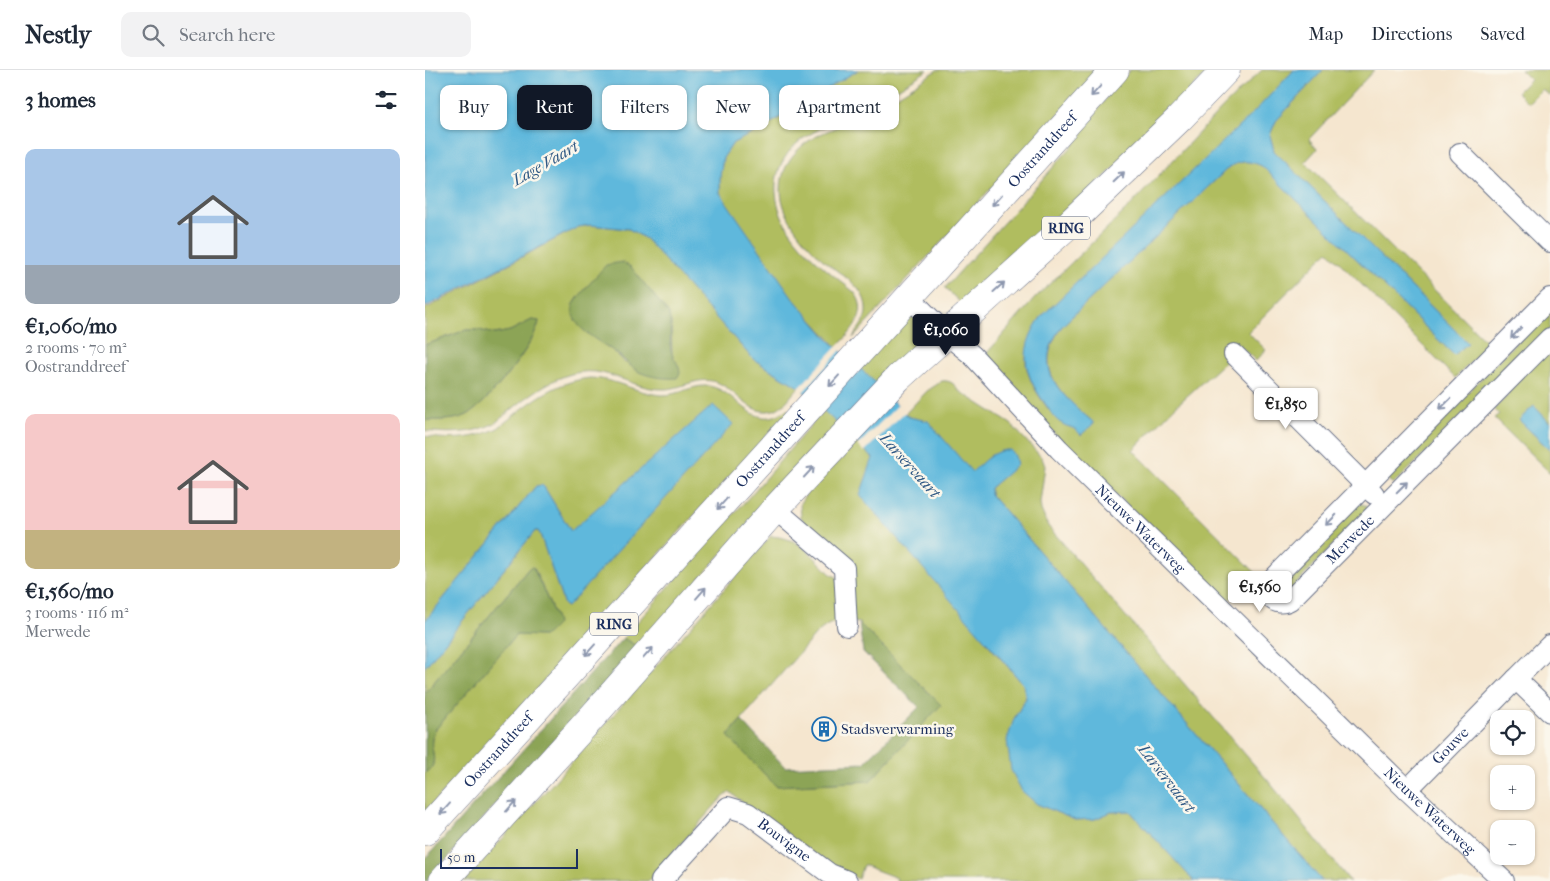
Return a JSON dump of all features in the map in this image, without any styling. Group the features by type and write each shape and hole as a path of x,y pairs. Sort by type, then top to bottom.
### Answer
{"main road":[{"name":"Oostranddreef","path":"425,831 1115,70"},
{"name":"RING","path":"443,881 834,445 899,378 1069,225 1179,119 1226,70"}],"street":[{"path":"1460,153 1550,242"},
{"name":"Nieuwe Waterweg","path":"909,297 972,355 1059,449 1407,790 1504,881"},
{"name":"Merwede","path":"1550,298 1271,581 1268,592 1271,599 1277,603 1284,604 1291,600 1550,338"},
{"name":"Merwede","path":"1234,354 1385,505"},
{"path":"775,509 845,568 847,626"},
{"name":"Gouwe","path":"1407,790 1550,645"},
{"path":"1516,679 1546,701"},
{"name":"Bouvigne","path":"661,881 728,807 748,813 830,874 847,881"}],"green space":[{"path":"858,70 928,70 899,89 899,85 833,85"},
{"path":"937,70 1100,70 853,338 862,324 866,313 861,293 856,286 822,259 794,227 782,199 781,183 784,171 793,155 808,141 821,134 830,130 899,130 899,94"},
{"path":"1130,70 1209,70 1133,150 965,307 945,288 1074,144 1111,91"},
{"path":"1262,70 1294,70 1256,111 1039,320 1029,345 1026,363 1036,391 1051,412 1059,420 1075,428 1093,422 1069,401 1060,390 1053,379 1049,367 1049,354 1054,340 1063,325 1228,168 1241,162 1262,166 1454,355 1468,343 1274,151 1270,135 1276,121 1323,70 1374,70 1309,139 1317,149 1305,162 1489,344 1455,378 1328,251 1248,332 1266,350 1256,361 1241,347 1175,407 1133,450 1256,573 1226,603 1065,445 997,371 987,353 1036,297 1129,207 1223,107"},
{"path":"1521,70 1550,70 1550,96 1542,89 1528,103 1517,92 1530,79"},
{"path":"779,118 779,130 819,130 801,140 784,158 776,182 777,200 782,216 790,231 801,245 813,258 854,292 859,300 860,315 857,322 837,347 792,298 720,193 723,158 733,143 759,130 769,130 769,124"},
{"path":"590,225 629,229 646,239 753,359 799,387 778,408 760,411 716,382 702,381 671,388 656,389 602,373 587,372 572,374 544,386 487,427 461,432 425,431 425,420 446,420 462,417 486,399 498,387 520,358 530,343 539,321 532,320 510,331 495,334 479,330 466,330 425,345 425,309 578,227","holes":["574,316 671,321 672,354 625,363 612,350 586,331"]},
{"path":"622,262 631,267 669,314 671,351 680,373 677,378 658,377 639,372 616,353 586,333 575,319 573,312 574,304 584,290 606,265"},
{"path":"1550,307 1550,330 1394,484 1389,481 1387,476"},
{"path":"910,313 930,337 879,386 859,369"},
{"path":"532,320 539,321 530,343 498,387 486,399 467,415 446,420 425,420 425,345 466,330 479,330 495,334 510,331"},
{"path":"1550,346 1550,423 1534,406 1519,420 1550,450 1550,473 1494,418 1499,414 1494,409 1509,394 1506,391"},
{"path":"590,378 608,380 643,392 661,395 668,395 700,386 713,387 723,391 757,415 766,417 776,416 787,409 789,411 425,812 425,773 433,765 432,740 435,730 516,635 543,636 555,616 534,568 529,568 425,693 425,667 535,531 538,531 540,534 564,605 567,607 732,424 571,531 544,487 541,485 536,486 425,621 425,436 462,438 489,432 498,428 530,403 552,390 576,380"},
{"path":"942,381 952,383 959,391 1011,424 1042,458 1045,466 1040,503 1048,526 1270,783 1350,881 1322,881 990,494 990,488 1016,465 991,455 972,473 928,422 909,417 905,414 927,391"},
{"path":"824,410 839,423 638,647 623,638 749,497"},
{"path":"858,442 874,458 987,643 1023,684 1026,698 1014,719 1037,804 1075,820 1095,819 1111,812 1130,811 1194,881 896,881 897,878 863,865 858,879 792,839 730,792 719,801 648,881 464,881 771,536 798,544 808,551 829,573 837,577 840,621 830,624 816,634 728,735 776,786 870,781 940,705 859,623 853,622 852,565 807,526 801,517 800,503 811,487"},
{"path":"1358,503 1365,505 1367,509 1283,598 1274,588"},
{"path":"533,567 557,624 543,636 516,635 435,730 432,740 433,765 425,773 425,693 529,568"},
{"path":"859,623 941,705 870,781 776,786 728,736 741,720 785,767 864,763 919,707 863,652"},
{"path":"623,638 638,647 425,881 425,859"}],"water":[{"path":"425,70 858,70 833,85 779,85 779,118 769,124 769,85 697,85 697,130 759,130 733,143 723,158 720,193 793,298 829,340 879,386 905,414 909,417 928,421 972,472 994,454 1010,450 1015,456 1017,465 990,488 990,494 1322,881 1194,881 1130,811 1111,812 1095,819 1075,820 1037,804 1022,791 1011,770 1007,740 1014,719 1026,698 1023,684 860,495 873,458 799,387 753,359 646,239 629,229 590,225 578,227 425,307"},
{"path":"1294,70 1323,70 1276,121 1270,135 1274,151 1468,343 1454,355 1262,166 1241,162 1228,168 1063,325 1053,340 1049,354 1049,367 1053,379 1060,390 1093,424 1081,435 1074,428 1061,423 1037,391 1031,380 1026,359 1030,338 1042,316 1255,111"},
{"path":"713,405 733,424 567,607 564,605 540,534 538,531 535,531 425,667 425,621 536,486 542,485 544,487 571,531"},
{"path":"1534,406 1550,423 1550,450 1519,420"}],"pier":[{"path":"838,345 842,349 802,393 798,389"},
{"path":"899,404 906,411 864,452 858,445"}],"place":[{"name":"Stadsverwarming","path":"824,729"}],"water label":[{"name":"Lage Vaart","path":"545,163"},
{"name":"Larservaart","path":"910,465"},
{"name":"Larservaart","path":"1167,778"}]}
